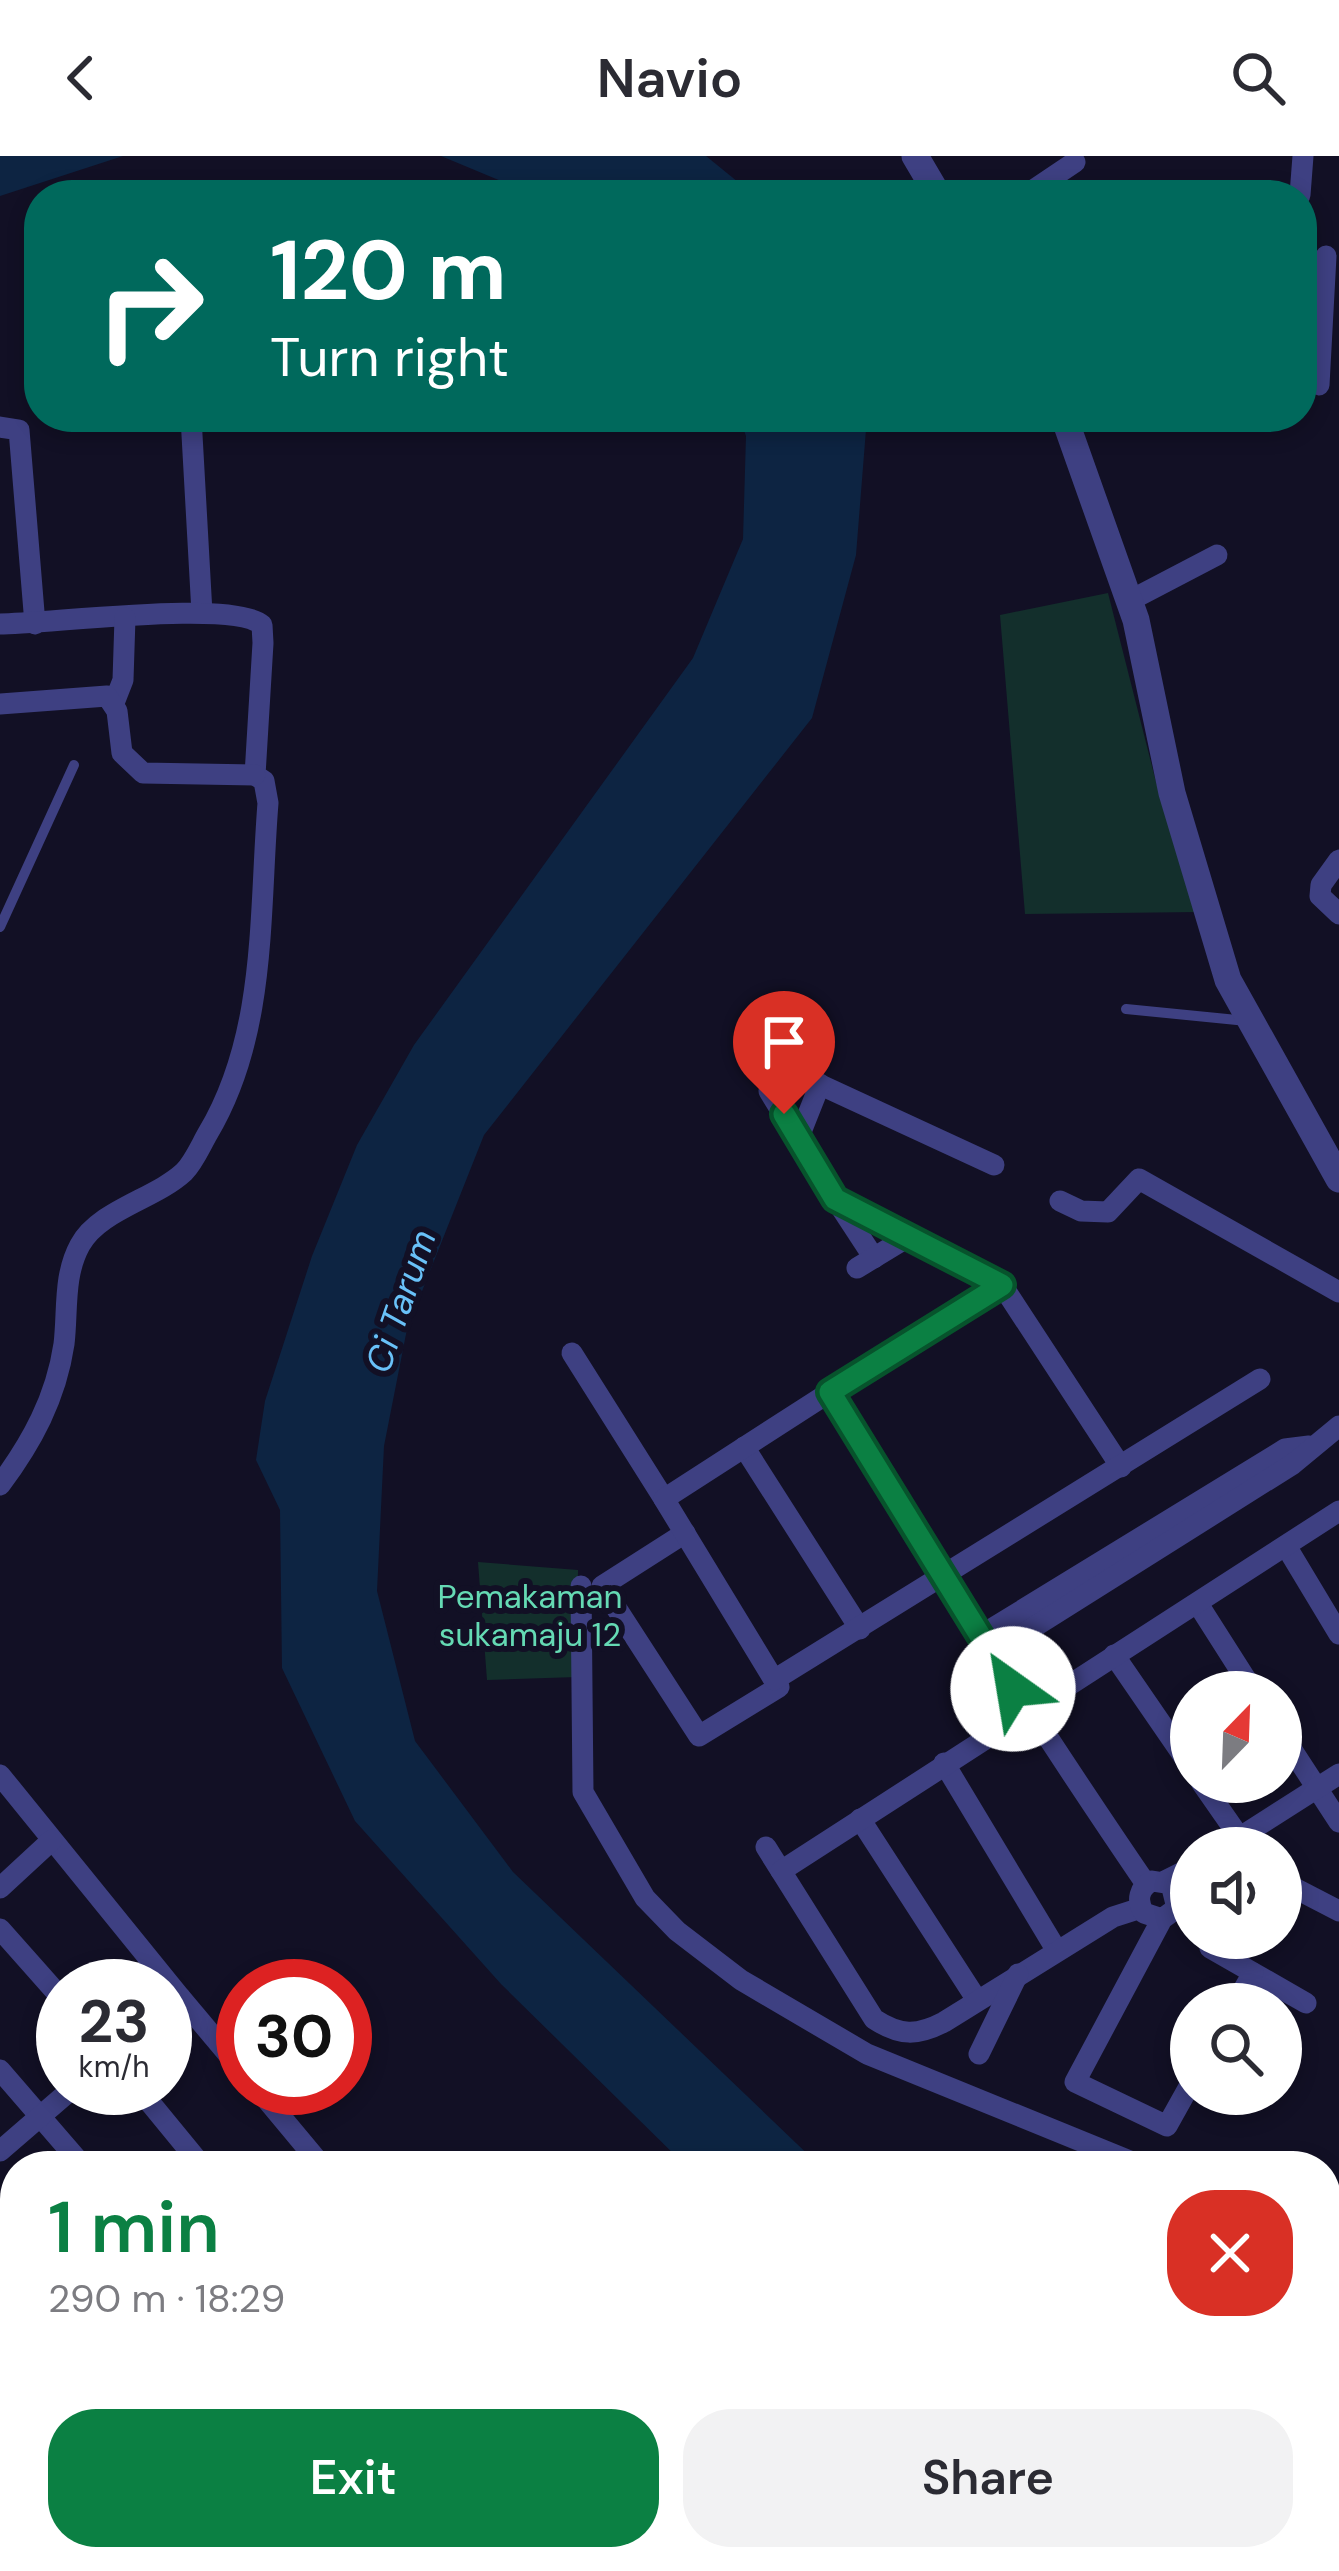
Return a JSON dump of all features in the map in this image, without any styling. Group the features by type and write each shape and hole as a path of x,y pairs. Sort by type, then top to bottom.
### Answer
{"street":[{"path":"1049,180 1076,162"},
{"path":"1319,385 1332,255"},
{"path":"0,427 19,430 35,624"},
{"path":"192,432 202,613"},
{"path":"1069,432 1129,601 1172,793 1221,960 1247,1021 1339,1179"},
{"path":"1129,601 1217,555"},
{"path":"0,624 246,614 262,625 255,775"},
{"path":"0,1485 35,1434 48,1403 64,1346 67,1284 80,1245 92,1231 187,1170 241,1065 253,1010 268,802 264,781 255,775 143,773 122,753 114,703 122,690 124,618"},
{"path":"0,704 98,694 114,703"},
{"path":"1339,860 1321,885 1320,896 1339,914"},
{"path":"784,1068 994,1165"},
{"path":"799,1137 820,1084"},
{"path":"769,1091 835,1199 865,1263 908,1237"},
{"path":"1060,1201 1081,1211 1108,1212 1132,1180 1139,1179 1339,1292"},
{"path":"835,1199 1002,1285 1121,1467"},
{"path":"664,1498 1002,1285"},
{"path":"572,1353 664,1498 778,1687 699,1736 602,1586 685,1533"},
{"path":"774,1680 1260,1379"},
{"path":"830,1392 1026,1709 1177,1908 1162,1919 1075,2082 1166,2126 1172,2115"},
{"path":"986,1645 1285,1449 1309,1446 1339,1426"},
{"path":"744,1447 860,1629"},
{"path":"781,1871 1339,1511"},
{"path":"1286,1546 1339,1634"},
{"path":"581,1586 583,1792 645,1898 677,1931 741,1980 848,2044 1106,2151"},
{"path":"1198,1604 1241,1671"},
{"path":"1114,1655 1170,1736"},
{"path":"944,1763 1057,1951"},
{"path":"1302,1766 1339,1822"},
{"path":"1261,1827 1339,1774"},
{"path":"0,1775 140,1959"},
{"path":"860,1819 977,2000"},
{"path":"0,1888 52,1840"},
{"path":"766,1847 874,2019 894,2032 914,2034 935,2027 1057,1951 1141,1908"},
{"path":"1141,1908 1139,1895 1170,1882"},
{"path":"1302,1892 1339,1911"},
{"path":"1141,1908 1162,1919"},
{"path":"0,1929 36,1970"},
{"path":"1230,1959 1306,2003"},
{"path":"1247,1983 1253,1972"},
{"path":"979,2054 1018,1974"},
{"path":"192,2022 216,2045"},
{"path":"0,2070 71,2151"},
{"path":"160,2115 190,2151"},
{"path":"279,2115 309,2151"},
{"path":"0,2151 42,2116"}],"lane":[{"path":"0,927 74,765"},
{"path":"1126,1009 1247,1021"}],"green space":[{"path":"1108,593 1156,782 1199,912 1025,914 1000,615"},
{"name":"Pemakaman sukamaju 12","path":"478,1562 578,1570 577,1677 487,1680"}],"water":[{"path":"0,156 123,156 49,180 24,180 24,188 0,196"},
{"path":"441,156 706,156 736,180 499,180"},
{"name":"Ci Tarum","path":"745,432 866,432 856,555 812,718 484,1135 407,1329 384,1446 377,1591 415,1741 513,1872 804,2151 671,2151 501,1984 355,1821 282,1668 280,1510 256,1460 265,1401 312,1256 357,1145 414,1045 693,658 743,539"}],"route":[{"path":"784,1114 835,1199 1002,1285 830,1392 1013,1689"}]}
